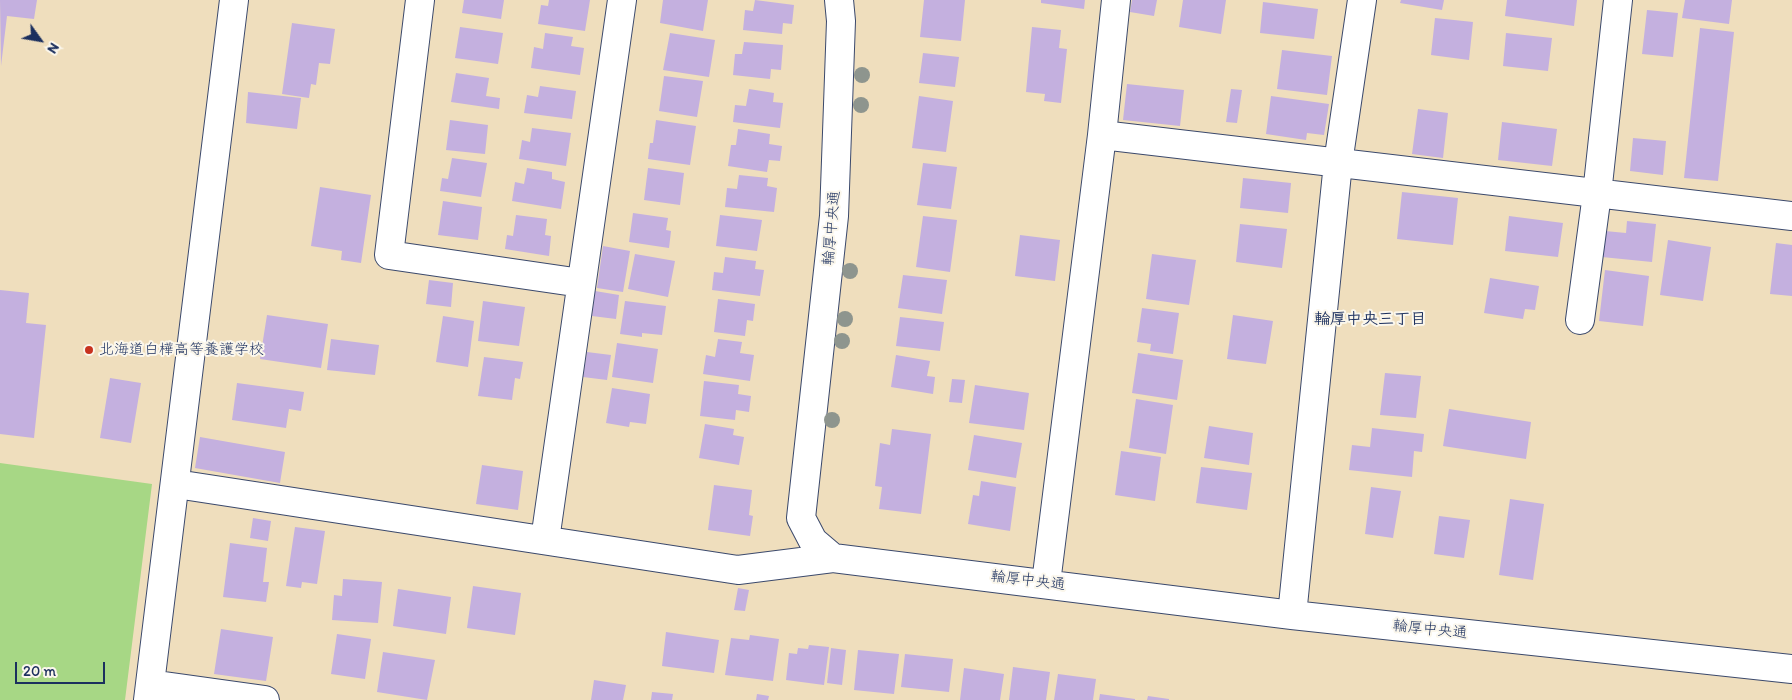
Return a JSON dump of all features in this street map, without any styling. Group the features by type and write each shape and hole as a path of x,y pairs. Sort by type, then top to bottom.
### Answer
{"street":[{"path":"234,0 149,692 265,700"},
{"path":"420,0 389,255 581,283"},
{"path":"544,540 622,0"},
{"name":"輪厚中央通","path":"839,0 841,20 834,216 801,518 812,541 833,558 1292,615 1792,669"},
{"path":"1046,583 1102,135 1116,0"},
{"path":"1292,615 1338,164 1362,0"},
{"path":"1580,320 1597,194 1618,0"},
{"path":"1102,135 1792,216"},
{"path":"176,484 738,570 833,558"}],"green space":[{"path":"0,463 152,484 125,700 0,700"}],"building":[{"path":"0,0 37,0 34,19 7,16 1,66"},
{"path":"464,0 504,0 501,19 462,13"},
{"path":"549,0 590,0 585,31 538,24 541,5 548,6"},
{"path":"663,0 708,0 703,31 660,23"},
{"path":"755,0 794,5 792,24 783,23 782,34 743,30 745,10 753,11"},
{"path":"924,0 965,0 961,41 920,37"},
{"path":"1041,0 1085,0 1084,9 1041,3"},
{"path":"1132,0 1157,0 1154,16 1130,12"},
{"path":"1183,0 1226,0 1221,34 1179,27"},
{"path":"1401,0 1444,0 1442,10 1400,3"},
{"path":"1507,0 1577,0 1574,26 1505,16"},
{"path":"1685,0 1732,0 1729,24 1682,18"},
{"path":"1263,2 1318,9 1314,39 1260,33"},
{"path":"1647,10 1678,13 1673,57 1642,54"},
{"path":"1435,18 1473,22 1469,60 1431,55"},
{"path":"292,23 335,29 330,64 319,63 316,85 311,84 309,98 282,94"},
{"path":"460,27 503,33 498,64 455,58"},
{"path":"1032,27 1061,30 1059,48 1067,49 1061,103 1044,101 1045,94 1026,92"},
{"path":"1700,28 1734,32 1718,181 1684,178"},
{"path":"545,33 573,37 571,46 584,48 580,75 531,68 534,47 543,49"},
{"path":"670,33 715,40 709,77 663,70"},
{"path":"1506,33 1552,38 1548,71 1503,66"},
{"path":"744,42 783,45 781,70 771,69 770,79 733,75 735,54 742,54"},
{"path":"1282,50 1332,56 1327,95 1277,89"},
{"path":"923,53 959,57 955,87 919,83"},
{"path":"456,73 489,78 486,96 500,98 499,109 451,102"},
{"path":"664,76 703,81 697,117 659,111"},
{"path":"1127,84 1184,90 1180,126 1123,120"},
{"path":"540,86 576,91 572,119 524,113 527,95 538,97"},
{"path":"749,89 774,93 773,102 783,103 780,128 733,122 735,105 746,106"},
{"path":"1231,89 1242,90 1237,123 1226,122"},
{"path":"248,92 301,98 297,129 246,123"},
{"path":"919,96 953,101 946,152 912,148"},
{"path":"1271,96 1329,104 1324,135 1307,133 1306,140 1266,134"},
{"path":"1418,109 1448,113 1443,158 1412,154"},
{"path":"450,120 488,125 485,154 446,150"},
{"path":"656,120 696,126 690,165 648,159 650,143 653,143"},
{"path":"1502,122 1557,129 1552,166 1498,160"},
{"path":"532,128 571,133 566,166 519,159 522,140 530,142"},
{"path":"738,129 770,134 769,144 782,146 780,161 769,160 767,172 728,166 731,145 736,145"},
{"path":"1633,138 1666,141 1663,175 1630,171"},
{"path":"452,158 487,163 481,197 440,191 442,178 448,179"},
{"path":"923,163 957,167 951,209 917,205"},
{"path":"527,168 552,172 552,179 565,182 561,209 512,201 515,182 524,184"},
{"path":"648,168 684,173 680,205 644,200"},
{"path":"739,175 768,178 767,186 777,188 774,212 725,207 727,188 737,189"},
{"path":"1243,178 1291,183 1288,213 1240,208"},
{"path":"320,187 371,195 361,263 341,260 342,251 311,246"},
{"path":"1402,192 1458,198 1453,245 1397,239"},
{"path":"443,201 482,207 478,240 438,235"},
{"path":"633,213 668,218 666,230 671,231 669,248 629,242"},
{"path":"516,215 547,219 545,235 551,236 549,256 505,249 507,235 513,236"},
{"path":"720,215 762,220 757,251 716,246"},
{"path":"923,216 957,220 950,272 916,267"},
{"path":"1509,216 1563,223 1558,257 1505,251"},
{"path":"1627,221 1656,224 1652,262 1602,257 1605,231 1626,233"},
{"path":"1240,224 1287,229 1282,268 1236,262"},
{"path":"1020,235 1060,240 1055,281 1015,276"},
{"path":"1668,240 1711,247 1703,301 1660,295"},
{"path":"1776,243 1792,245 1792,296 1770,294"},
{"path":"603,246 630,251 623,292 597,288"},
{"path":"635,254 675,261 668,297 628,289"},
{"path":"1152,254 1196,260 1189,305 1146,299"},
{"path":"725,257 756,261 755,269 764,270 760,296 712,290 714,272 723,273"},
{"path":"1605,270 1649,276 1643,326 1599,321"},
{"path":"903,275 947,280 942,314 898,308"},
{"path":"1490,278 1539,286 1535,310 1525,309 1523,319 1484,313"},
{"path":"429,280 453,283 451,307 426,304"},
{"path":"0,290 29,293 26,323 46,325 34,438 0,434"},
{"path":"595,291 619,295 616,319 592,316"},
{"path":"718,299 755,304 753,321 747,320 745,336 714,332"},
{"path":"483,301 525,307 519,346 478,341"},
{"path":"625,301 666,306 662,335 642,333 642,337 620,334"},
{"path":"1142,308 1179,313 1173,354 1150,351 1151,344 1137,342"},
{"path":"267,315 328,324 321,368 260,359"},
{"path":"1233,315 1273,321 1266,364 1227,359"},
{"path":"443,316 474,321 468,367 436,362"},
{"path":"900,317 944,322 940,351 896,346"},
{"path":"331,339 379,345 375,375 327,370"},
{"path":"718,339 742,342 740,353 754,355 750,381 703,374 706,355 715,357"},
{"path":"617,343 658,349 653,383 612,377"},
{"path":"587,352 611,355 607,380 583,377"},
{"path":"1138,353 1183,360 1177,400 1132,393"},
{"path":"896,355 930,361 927,376 935,377 933,394 891,387"},
{"path":"484,357 523,362 520,379 515,378 512,400 478,396"},
{"path":"1385,373 1421,376 1416,418 1380,415"},
{"path":"110,378 141,383 131,443 100,438"},
{"path":"952,379 965,380 962,403 949,402"},
{"path":"704,381 739,385 738,394 751,396 749,412 736,410 735,420 700,416"},
{"path":"237,383 304,392 301,411 289,409 286,428 232,420"},
{"path":"975,385 1029,393 1024,430 969,423"},
{"path":"612,388 650,394 646,424 630,422 629,427 606,423"},
{"path":"1136,399 1173,405 1166,454 1129,448"},
{"path":"1449,409 1531,422 1526,459 1443,446"},
{"path":"705,424 734,429 733,435 744,437 739,465 699,458"},
{"path":"1209,426 1253,433 1249,465 1204,458"},
{"path":"1372,428 1424,434 1422,452 1414,451 1412,477 1349,470 1352,445 1370,447"},
{"path":"892,429 931,434 921,514 879,509 882,487 875,486 880,443 890,445"},
{"path":"974,435 1022,443 1016,478 968,470"},
{"path":"200,437 285,452 280,483 195,468"},
{"path":"1121,451 1161,457 1155,501 1115,495"},
{"path":"482,465 523,471 518,510 476,504"},
{"path":"1201,467 1252,473 1247,510 1196,503"},
{"path":"981,481 1016,487 1010,531 968,524 973,495 979,496"},
{"path":"714,485 752,490 749,515 753,516 750,536 708,530"},
{"path":"1371,487 1401,491 1393,538 1365,534"},
{"path":"1510,499 1544,504 1533,580 1499,575"},
{"path":"1439,516 1470,520 1464,558 1434,554"},
{"path":"253,518 271,521 268,541 250,538"},
{"path":"295,527 325,531 317,584 302,582 301,588 286,586"},
{"path":"230,543 267,548 263,582 269,582 266,602 223,597"},
{"path":"343,579 382,582 378,623 332,620 334,595 342,596"},
{"path":"473,586 521,593 515,635 467,628"},
{"path":"738,588 749,590 745,611 734,610"},
{"path":"398,589 451,597 446,634 393,626"},
{"path":"221,629 273,637 266,681 214,674"},
{"path":"666,632 719,640 714,673 662,666"},
{"path":"337,634 371,639 365,679 331,674"},
{"path":"750,635 779,639 773,681 725,675 731,638 749,640"},
{"path":"809,645 829,647 824,685 786,680 789,653 797,654 798,648 808,649"},
{"path":"831,648 846,650 842,685 827,683"},
{"path":"858,650 899,654 894,694 854,690"},
{"path":"383,652 435,660 427,700 377,692"},
{"path":"905,654 953,659 949,692 901,687"},
{"path":"1013,667 1050,672 1046,700 1009,700"},
{"path":"964,668 1004,674 1000,700 960,700"},
{"path":"1058,674 1096,679 1093,700 1054,700"},
{"path":"594,680 626,685 623,700 591,700"},
{"path":"652,692 673,694 672,700 651,700"},
{"path":"757,694 769,696 768,700 756,700"},
{"path":"1100,694 1135,699 1135,700 1099,700"},
{"path":"1148,696 1169,699 1169,700 1147,700"}],"place":[{"name":"北海道白樺高等養護学校","path":"89,350"}],"district":[{"name":"輪厚中央三丁目","path":"1370,320"}]}
